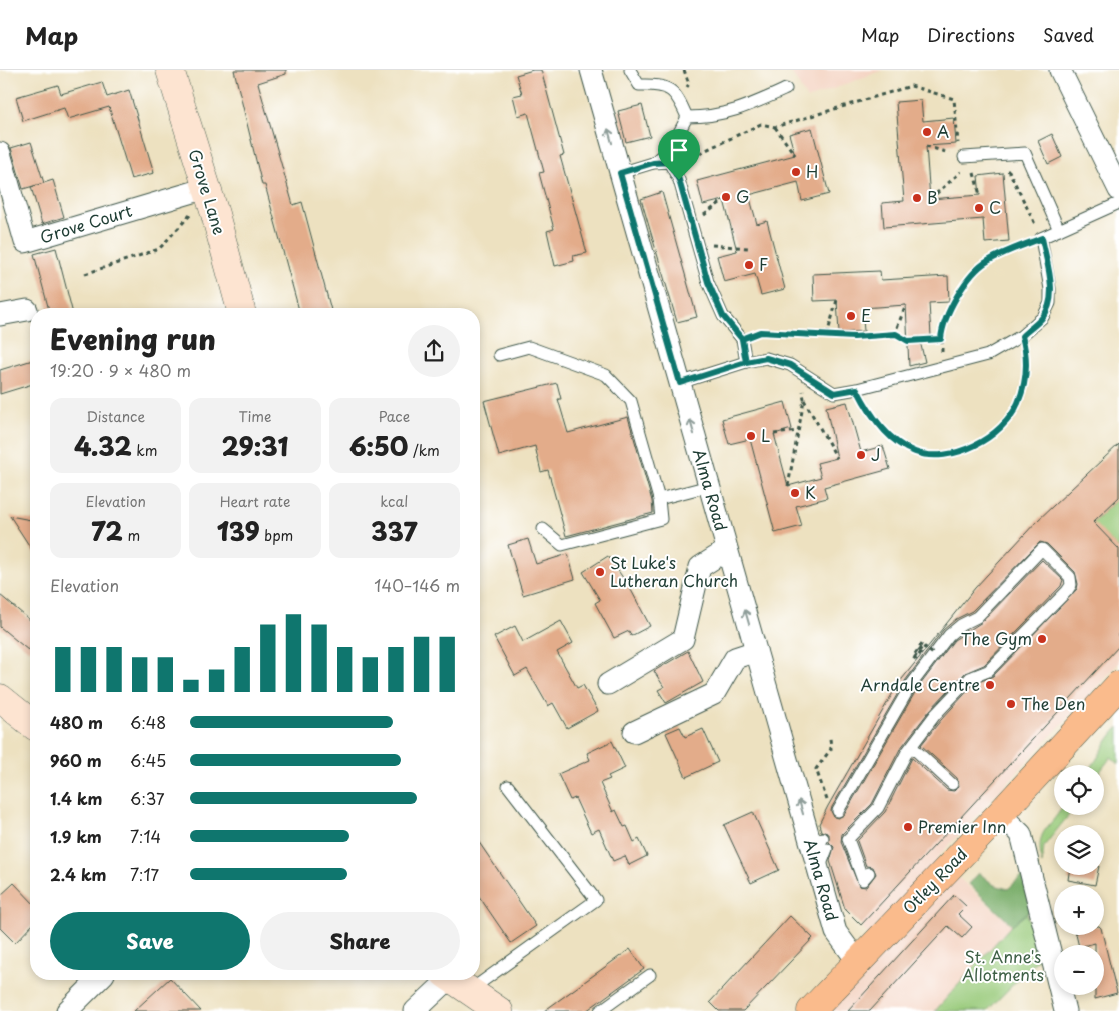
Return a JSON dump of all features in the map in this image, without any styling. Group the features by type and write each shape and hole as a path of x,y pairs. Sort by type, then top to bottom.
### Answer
{"highway":[{"name":"Otley Road","path":"811,1011 1118,690"}],"main road":[{"name":"Grove Lane","path":"170,70 207,188 240,308"},
{"path":"0,698 30,722"},
{"path":"455,981 499,1011"}],"street":[{"name":"Alma Road","path":"591,70 756,651 821,853 836,932 858,962"},
{"path":"1060,70 1119,190"},
{"name":"Grove Court","path":"0,153 25,242 207,188"},
{"path":"0,315 27,310"},
{"path":"608,684 683,639 700,567 727,550"},
{"path":"634,732 714,694 735,658 756,651"},
{"path":"1000,814 1021,834 1065,1011"},
{"path":"67,1011 98,980"},
{"path":"415,1011 455,981"}],"lane":[{"path":"630,70 639,85 662,84 679,98 687,117"},
{"path":"687,117 712,117 741,110 786,89"},
{"path":"653,163 672,146 687,117"},
{"path":"961,156 1025,153 1059,230"},
{"path":"620,173 653,163 669,162 675,171 708,282 723,316 742,339 746,362"},
{"path":"680,383 746,362 766,358 790,365 802,371 834,393 857,389 988,355 1022,336 1043,317 1050,302 1050,289 1042,238 1119,203"},
{"path":"499,355 529,347 606,375 631,401 659,499 661,519 593,537 562,545 543,529"},
{"path":"659,499 709,486"},
{"path":"838,812 911,684 949,636 961,625 977,617 1042,549 1070,577 1071,585 1067,592 988,671 970,678 935,715 912,747 878,808 848,839 862,880 869,873"},
{"path":"912,747 952,784"},
{"path":"480,967 596,900 508,786"},
{"path":"600,1011 650,975"}],"path":[{"path":"675,171 704,151 761,124 775,127 911,86 954,100 961,156 961,173"},
{"path":"775,127 795,155"},
{"path":"926,146 951,153"},
{"path":"944,366 941,339 948,316 971,276 986,262 1042,238 1010,171 1001,171"},
{"path":"930,199 961,173 983,172"},
{"path":"974,173 980,195"},
{"path":"85,274 158,249 186,221 207,188"},
{"path":"692,224 724,200"},
{"path":"697,244 748,248"},
{"path":"827,336 837,300"},
{"path":"894,334 906,305"},
{"path":"742,339 760,332 827,336 894,334 908,341 941,339"},
{"path":"857,389 880,424 903,446 916,452 930,455 948,454 964,450 998,429 1017,404 1025,381 1026,350 1022,336"},
{"path":"788,486 804,400 802,371"},
{"path":"804,400 837,458"},
{"path":"774,434 798,432"},
{"path":"914,656 923,646 921,645 913,657 916,659 925,647 934,655"},
{"path":"829,801 826,798 816,769 831,749 830,738"}],"shaded area":[{"path":"790,70 883,70 807,99"},
{"name":"Arndale Centre","path":"1119,444 1119,663 937,858 1012,926 935,1011 813,1011 873,944 861,925 845,909 819,824 828,806 898,684 975,588 1037,521"}],"green space":[{"path":"1119,497 1119,549 1093,523"},
{"path":"1119,727 1119,764 1111,757 1104,766 1093,765 1095,762 1109,738"},
{"path":"1057,815 1069,815 1061,825 1054,825 1054,834 1044,846 1042,864 1040,843 1044,831"},
{"path":"979,873 994,885 1008,889 1023,875 1031,910 1012,925 969,884"},
{"name":"St. Anne's Allotments","path":"1026,909 1038,959 987,1011 935,1011"}],"building":[{"path":"234,70 286,70 286,74 258,83 293,205 302,202 330,308 298,308 265,185 262,185"},
{"path":"533,70 541,70 564,155 560,156 587,253 573,256 574,261 555,266 547,231 554,229 539,173 544,172 528,113 518,116 513,96 522,94 516,75"},
{"path":"102,82 107,97 129,90 154,173 131,179 109,107 68,119 64,108 23,121 16,97 58,85 61,94"},
{"path":"921,100 923,121 954,118 956,144 926,146 930,199 980,195 978,176 1003,173 1009,241 985,243 983,219 884,227 882,203 904,201 896,102"},
{"path":"642,105 650,136 626,142 618,111"},
{"path":"812,128 829,194 802,201 798,182 749,195 757,224 767,221 785,289 761,295 755,274 724,282 717,256 737,251 724,200 703,205 697,181 795,155 789,134"},
{"path":"1052,134 1062,157 1048,164 1038,141"},
{"path":"31,142 44,183 23,189 11,148"},
{"path":"53,180 64,217 42,224 31,187"},
{"path":"662,192 697,317 677,322 641,199"},
{"path":"56,248 71,308 48,308 34,254"},
{"path":"880,271 881,280 948,276 949,302 929,303 931,336 919,337 925,362 909,366 906,305 862,308 864,331 839,333 837,300 814,301 813,274"},
{"path":"30,361 30,385 0,394 0,370"},
{"path":"557,383 561,399 558,399 568,433 628,417 652,501 653,513 566,536 548,470 541,472 535,446 499,456 484,401"},
{"path":"785,402 792,429 774,434 788,486 821,477 817,463 837,458 826,407 847,402 861,452 883,446 890,469 824,487 827,498 796,506 802,526 775,533 750,439 729,444 722,419"},
{"name":"Arndale Centre","path":"1119,444 1119,497 1093,522 1119,549 1119,646 861,925 845,909 830,861 834,847 829,842 829,834 821,831 819,824 898,684 975,588 1037,521","holes":["1040,542 1047,544 1075,572 1078,584 1077,589 993,676 974,684 921,745 957,778 959,786 954,791 947,790 912,758 885,812 857,841 866,866 873,867 876,874 866,887 859,886 841,842 842,834 872,804 900,749 930,710 965,673 984,665 1061,586 1063,580 1042,560 982,622 954,640 917,689 844,815 838,818 834,817 831,811 832,807 905,681 943,630 956,619 972,611"]},
{"path":"10,516 30,520 30,547"},
{"path":"528,539 536,564 568,554 575,579 523,595 508,545"},
{"path":"608,556 630,588 650,626 631,636 629,631 614,638 595,603 600,600 583,572"},
{"path":"0,595 30,620 30,648 28,650 0,627"},
{"path":"561,621 573,643 557,652 577,688 583,685 598,711 567,728 553,703 548,706 527,669 515,676 494,637 515,626 523,642"},
{"path":"688,651 703,682 666,703 658,690 664,687 654,671"},
{"path":"680,727 685,737 703,729 718,762 686,777 666,733"},
{"path":"612,741 625,768 608,776 610,779 600,783 613,812 616,810 624,827 627,826 634,842 639,839 647,856 629,865 625,856 613,861 599,829 591,833 575,798 570,800 558,774 590,760 587,753"},
{"path":"753,812 779,870 751,883 724,825"},
{"path":"480,844 536,926 511,943 480,898"},
{"path":"1069,875 1097,875 1095,885 1068,880"},
{"path":"14,883 30,900 30,927 15,943 0,928 0,896"},
{"path":"954,895 966,906 958,914 972,927 962,938 948,926 870,1011 848,1011"},
{"path":"790,916 813,938 743,1011 719,1011 710,1002"},
{"path":"1076,935 1103,935 1117,993 1095,999 1095,995 1104,995 1104,945 1095,945 1095,943 1079,945"},
{"path":"630,949 644,969 586,1011 544,1011"},
{"path":"168,980 172,980 201,1011 134,1011"}],"place":[{"name":"A","path":"927,132"},
{"name":"H","path":"796,172"},
{"name":"G","path":"726,197"},
{"name":"B","path":"917,198"},
{"name":"C","path":"979,208"},
{"name":"F","path":"749,265"},
{"name":"E","path":"851,316"},
{"name":"L","path":"751,436"},
{"name":"J","path":"861,455"},
{"name":"K","path":"795,493"},
{"name":"St Luke's Lutheran Church","path":"600,572"},
{"name":"The Gym","path":"1042,639"},
{"name":"Arndale Centre","path":"990,685"},
{"name":"The Den","path":"1011,704"},
{"name":"Premier Inn","path":"908,827"}],"route":[{"path":"679,180 669,162 653,163 620,173 680,383 746,362 742,339 760,332 854,337 896,334 908,341 941,339 942,332 957,296 971,276 986,262 1042,238 1050,289 1050,302 1043,317 1022,336 1026,350 1025,381 1017,404 1008,418 998,429 983,440 964,450 948,454 930,455 916,452 903,446 890,435 870,411 857,389 834,393 790,365 766,358 746,362 742,339 723,316 708,282 679,180"}]}
